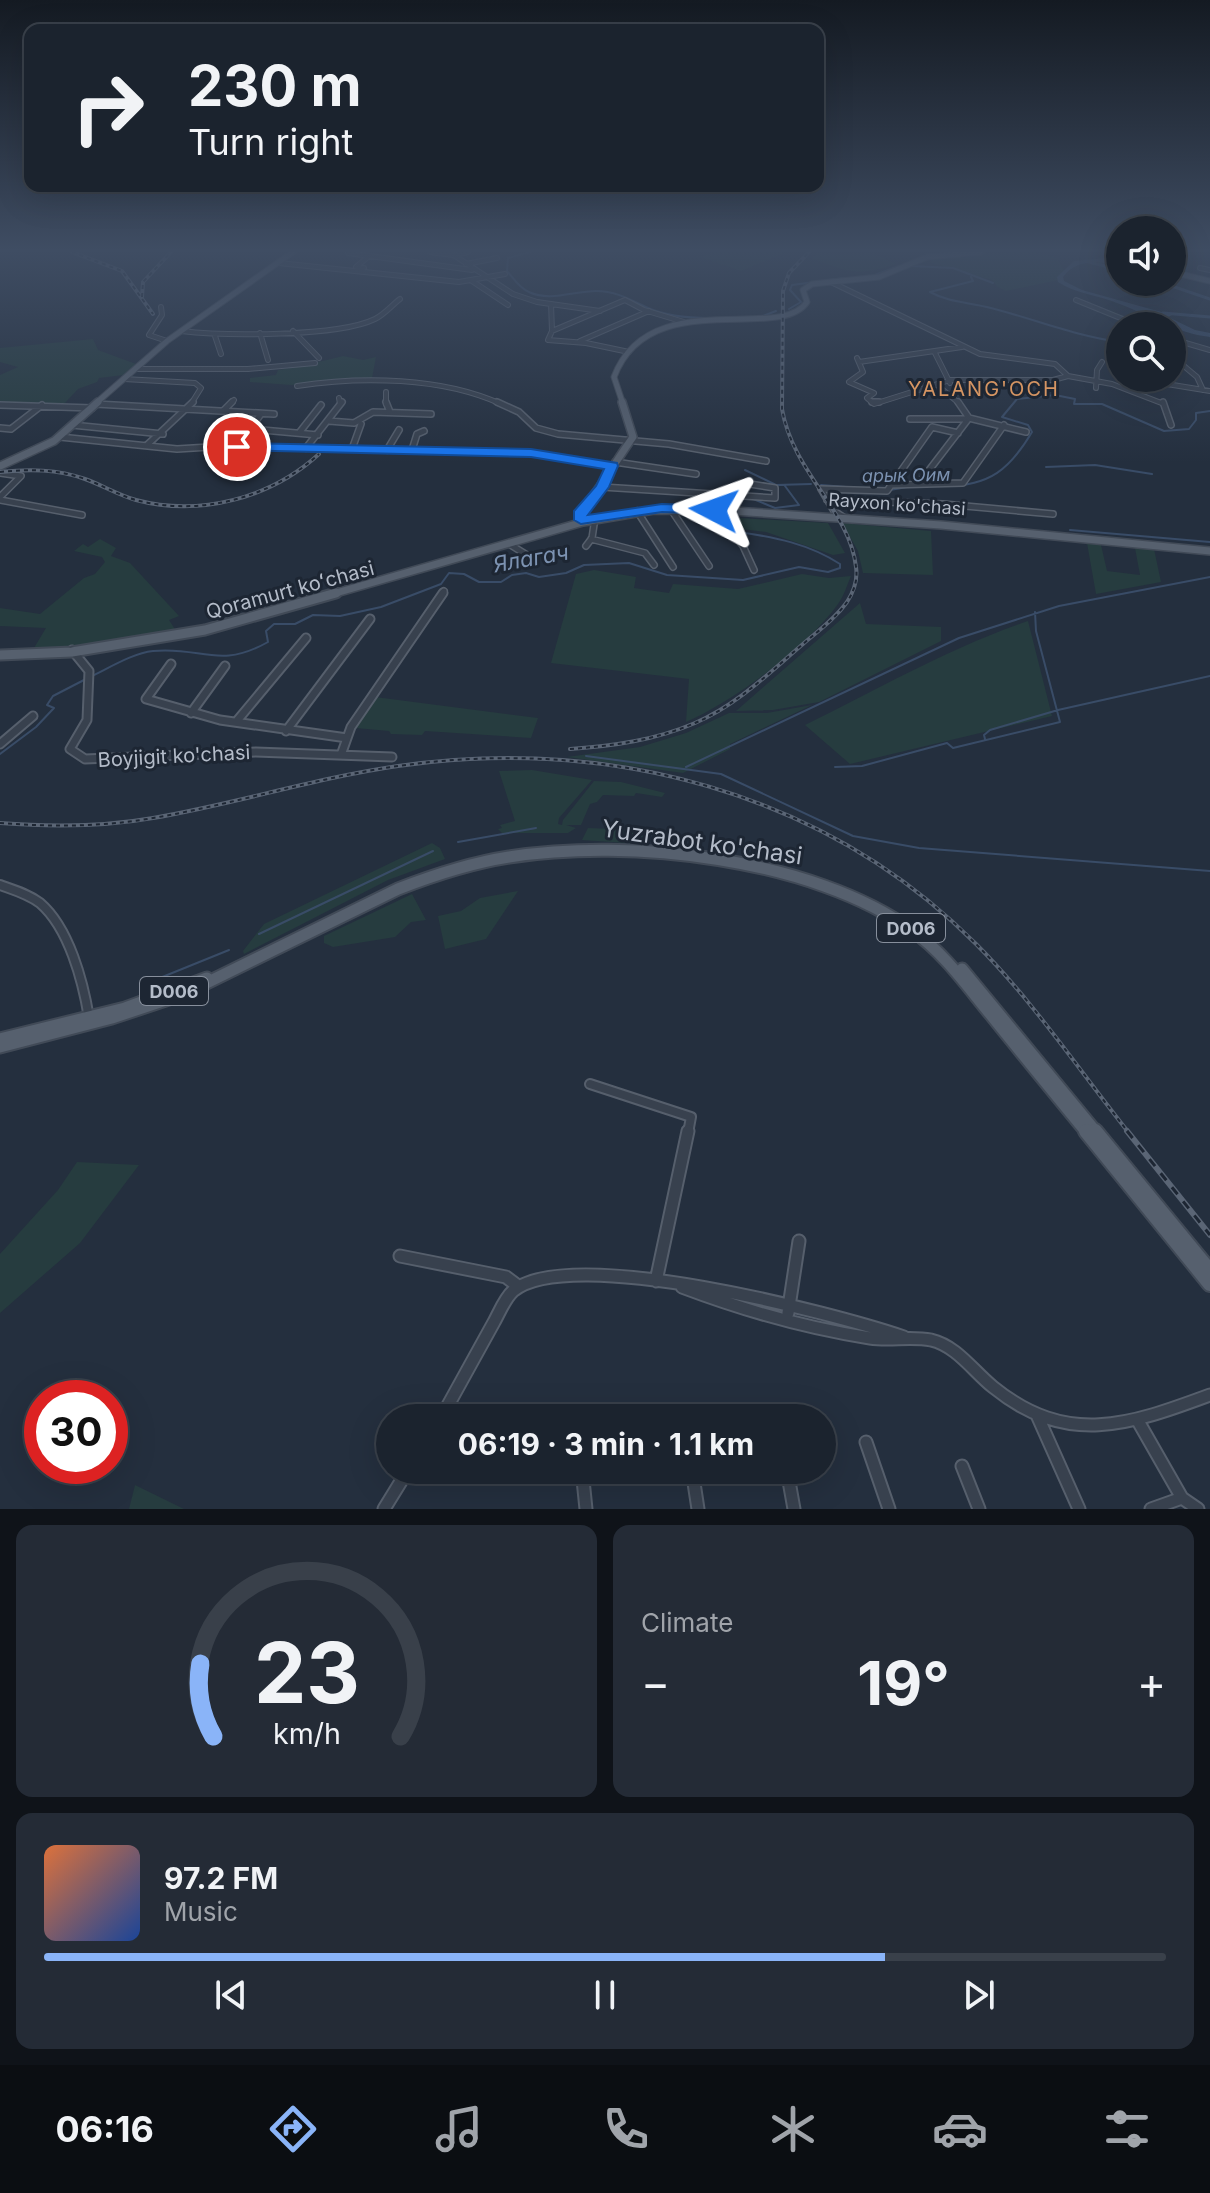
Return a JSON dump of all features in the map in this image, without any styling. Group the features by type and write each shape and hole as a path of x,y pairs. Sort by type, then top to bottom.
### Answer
{"main road":[{"path":"0,466 60,437 167,341 193,322"},
{"path":"582,521 581,511 602,487 613,464 632,441 632,427 614,379 617,368 649,332 683,322"},
{"name":"Rayxon ko'chasi","path":"582,521 671,508 717,509 845,517 1210,550"},
{"name":"Qoramurt koʻchasi","path":"0,654 72,651 232,623 582,521"},
{"name":"Qoramurt koʻchasi","path":"442,563 582,521"},
{"name":"Yuzrabot ko'chasi","path":"0,1047 139,1010 235,969 398,889 461,863 541,846 631,846 771,864 819,877 870,898 921,929 959,965 1190,1253 1210,1284"},
{"name":"Yuzrabot ko'chasi","path":"0,1039 89,1018 235,969"},
{"name":"Yuzrabot ko'chasi","path":"1190,1253 1210,1271"}],"street":[{"path":"157,322 149,335 167,341"},
{"path":"181,331 215,336 364,322"},
{"path":"552,322 548,340 578,342 629,352"},
{"path":"552,331 573,322"},
{"path":"578,342 623,322"},
{"path":"912,322 980,354 1055,364 1068,376 1096,385 1106,384"},
{"path":"135,369 248,369 317,360 293,331"},
{"path":"260,333 268,360"},
{"path":"215,336 221,354"},
{"path":"1186,343 1210,350"},
{"path":"962,347 935,353 858,360 863,372 849,382 869,388 874,393 867,398 874,404 950,382 1015,382 1068,376"},
{"path":"935,353 950,382"},
{"path":"1096,385 1102,362"},
{"path":"1186,368 1197,377 1203,390"},
{"path":"124,379 195,383 201,388 195,401 163,434 147,445"},
{"path":"297,386 350,381 448,387 527,414 536,428 558,434 669,444 766,461"},
{"path":"937,385 963,407 967,418"},
{"path":"1186,387 1210,391"},
{"path":"386,392 386,406 390,412"},
{"path":"1135,392 1163,402 1171,425"},
{"path":"306,448 342,402 339,398"},
{"path":"223,411 234,400"},
{"path":"0,405 274,414"},
{"path":"0,428 11,429 42,405"},
{"path":"299,433 321,405"},
{"path":"329,421 354,423 373,412 431,414"},
{"path":"237,447 261,414"},
{"path":"910,419 938,420 950,416 1026,432"},
{"path":"920,482 967,418"},
{"path":"352,449 361,424"},
{"path":"72,425 163,434"},
{"path":"845,517 834,511 821,489 889,488 920,482 963,483 1004,425"},
{"path":"889,488 932,427 958,433"},
{"path":"250,429 318,435"},
{"path":"387,450 399,430"},
{"path":"412,450 417,434 424,431"},
{"path":"60,437 185,449 237,447 531,453 696,474"},
{"path":"0,473 21,476 0,498"},
{"path":"602,487 775,498 775,488 750,484"},
{"path":"718,495 717,509 743,546 754,570"},
{"path":"0,498 82,515"},
{"path":"827,500 943,504 1053,514"},
{"path":"671,508 709,566"},
{"path":"638,512 673,567"},
{"path":"586,546 591,539 595,518"},
{"path":"591,539 645,553 654,565"},
{"path":"509,544 535,560"},
{"path":"392,757 341,755 347,738 372,695 444,591"},
{"path":"286,731 370,619"},
{"path":"236,722 306,638"},
{"name":"Boyjigit ko'chasi","path":"72,651 89,671 87,720 70,749 85,759 256,752 341,755"},
{"name":"Boyjigit ko'chasi","path":"171,664 146,699 191,713 236,722 347,738"},
{"path":"191,713 225,666"},
{"path":"0,744 33,716"},
{"path":"0,885 33,895 54,914 89,1018"},
{"path":"590,1084 691,1117 656,1281"},
{"path":"788,1314 799,1241"},
{"path":"400,1256 506,1277 518,1286"},
{"path":"449,1404 518,1286 533,1279 582,1273 656,1281 711,1299 788,1314 878,1339 937,1341 1012,1402 1059,1424 1085,1428 1138,1421 1210,1395"},
{"path":"1037,1415 1079,1509"},
{"path":"1138,1421 1182,1498 1198,1509"},
{"path":"866,1442 889,1509"},
{"path":"962,1466 979,1509"},
{"path":"384,1509 399,1484"},
{"path":"583,1484 586,1509"},
{"path":"694,1484 698,1509"},
{"path":"790,1484 794,1509"},
{"path":"1151,1509 1182,1498"}],"green space":[{"path":"93,339 98,350 136,364 124,375 99,378 97,382 78,389 63,405 0,402 0,375 18,367 0,362 0,348"},
{"path":"343,356 363,360 376,357 372,378 291,385 250,382 250,378 276,375 278,370"},
{"path":"739,518 828,523 845,553 833,555 766,532 741,529"},
{"path":"842,523 931,531 933,575 863,573 858,551"},
{"path":"100,539 116,548 111,556 130,563 179,616 169,620 176,631 77,647 34,648 46,628 0,626 0,608 40,614 84,578 95,574 105,562 102,557 74,551 83,544 88,547"},
{"path":"1087,543 1101,545 1107,571 1140,575 1135,548 1154,549 1161,582 1096,594"},
{"path":"594,570 636,577 634,588 669,593 673,584 738,589 802,574 829,578 851,576 838,604 789,655 747,687 686,722 689,679 551,663 576,574"},
{"path":"860,603 866,624 941,627 941,641 819,702 773,710 736,711"},
{"path":"1028,621 1052,716 850,764 805,725 943,656"},
{"path":"375,697 538,718 531,738 425,731 422,735 391,734 389,731 356,728"},
{"path":"812,705 730,744 730,749 683,773 567,757 640,747 686,733 729,713 767,713"},
{"path":"532,770 592,780 559,818 558,824 562,825 594,781 621,782 665,793 662,797 636,793 634,796 603,795 590,804 581,825 566,825 576,828 568,833 502,833 498,829 502,828 500,825 515,821 499,771"},
{"path":"588,828 638,830 643,835 642,844 582,840"},
{"path":"432,843 440,848 445,859 388,880 244,954 243,951 264,924"},
{"path":"518,891 486,939 445,949 438,916 461,911 480,898"},
{"path":"412,894 426,920 411,922 395,937 333,947 324,943 324,936"},
{"path":"77,1162 139,1165 80,1243 0,1313 0,1254 58,1190"},
{"path":"135,1485 184,1509 129,1509"}],"water":[{"path":"1186,326 1210,333 1210,337 1186,332"}],"waterway":[{"path":"1039,322 1106,340"},
{"name":"арык Оим","path":"945,486 987,479 1015,456 1032,432 1028,425 1002,417 1017,399 1055,395 1075,399 1074,404 1102,404 1164,431 1189,429 1196,420 1196,413 1210,411"},
{"path":"1046,467 1095,465 1152,474"},
{"name":"арык Оим","path":"745,470 776,485 811,484"},
{"name":"арык Оим","path":"821,485 871,489"},
{"name":"Ялагач","path":"751,498 775,508 799,505 785,486"},
{"name":"арык Оим","path":"890,490 907,487"},
{"name":"Ялагач","path":"725,497 722,504 725,509"},
{"name":"Ялагач","path":"90,677 145,652 170,650 236,655 268,642 266,631 274,624 295,624 313,615 340,616 381,607 441,584 449,573 464,574 479,582 501,582 512,575 526,573 539,577 566,573 584,565 629,563 667,575 743,580 799,567 828,572 840,568 840,564 804,546 738,532 727,515"},
{"path":"1070,530 1210,542"},
{"path":"1035,614 1059,606 1210,577"},
{"path":"686,767 959,638 1035,614"},
{"path":"1035,614 1036,631 1057,710"},
{"path":"1057,710 1210,676"},
{"name":"Ялагач","path":"0,754 36,727 54,708 47,705 53,696 84,680"},
{"path":"835,767 862,766 947,743 953,748 1060,722 1057,710"},
{"path":"985,739 984,735 990,730 1057,710"},
{"path":"586,756 721,774 853,836 919,848 1210,871"},
{"path":"458,842 536,828"},
{"path":"259,934 433,851"},
{"path":"145,984 229,950"}],"railway":[{"path":"570,749 650,738 710,716 752,688 826,624 852,594 856,581 852,547 833,509 797,453 782,409 783,322"},
{"path":"0,472 32,470 64,473 136,500 160,505 209,505 234,500 279,482 319,454"},
{"path":"0,823 77,825 134,821 367,771 477,759 555,760 633,769 708,786 781,813 851,847 916,891 997,966 1129,1133"},
{"path":"1127,1131 1210,1235"}],"district":[{"name":"YALANG'OCH","path":"984,389"}],"route":[{"path":"237,447 531,453 612,466 602,487 581,511 581,520 662,508 714,510"}]}
